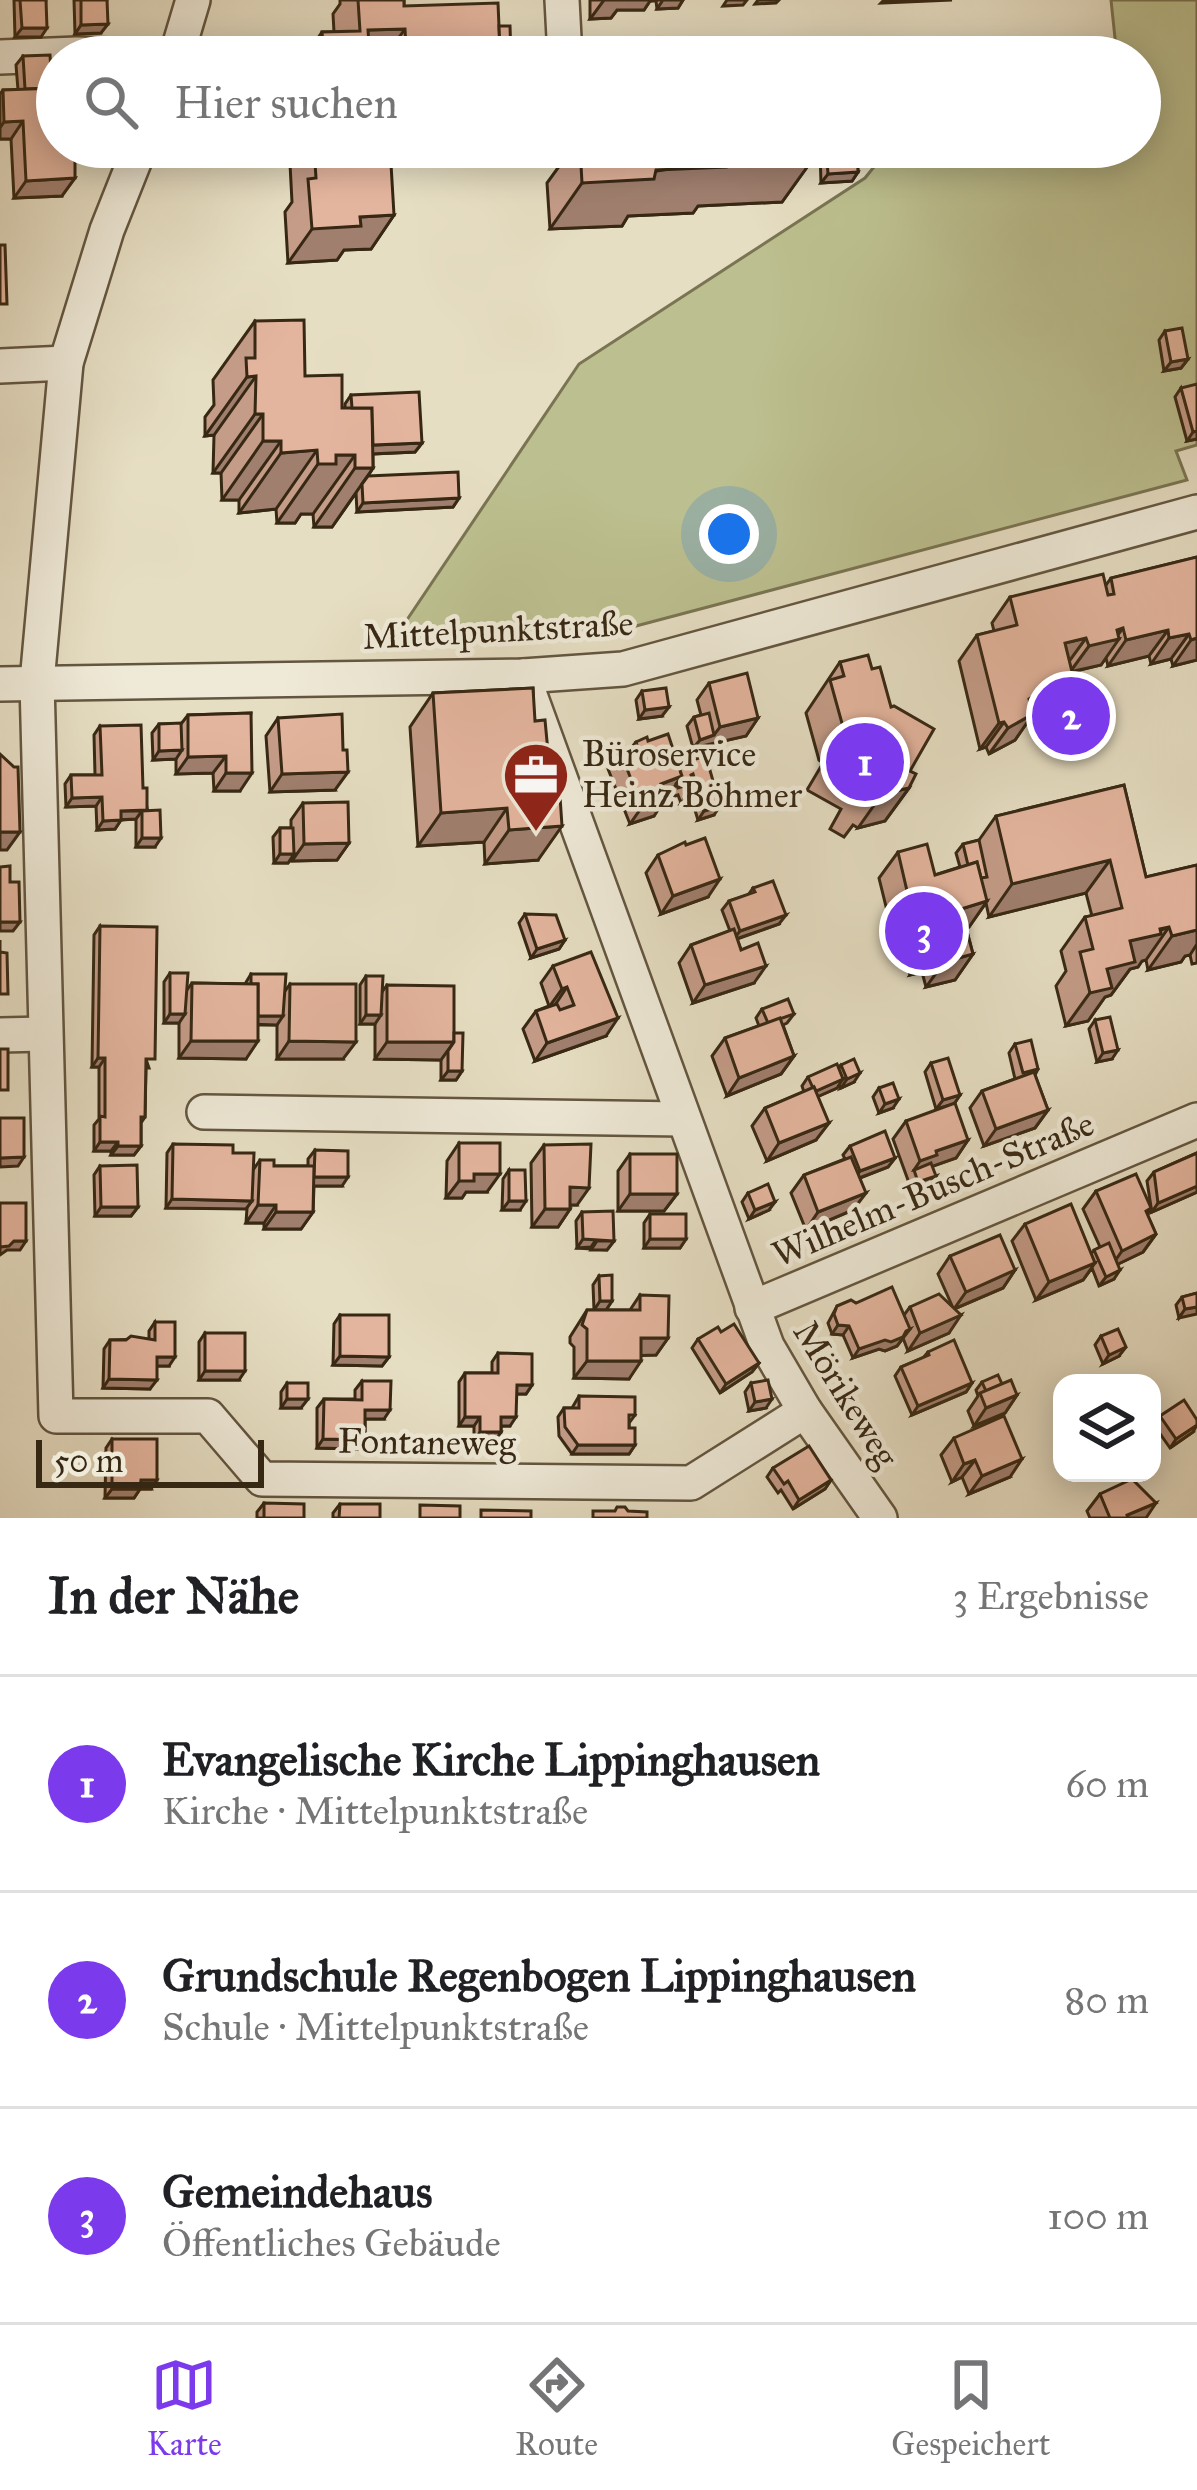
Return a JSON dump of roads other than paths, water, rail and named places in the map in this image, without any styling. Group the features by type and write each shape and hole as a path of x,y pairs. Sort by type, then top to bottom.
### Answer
{"street":[{"path":"180,36 193,0"},
{"path":"562,0 564,36"},
{"path":"0,57 36,56"},
{"path":"0,1035 46,1034 37,682 66,363 132,168"},
{"path":"0,366 66,363"},
{"name":"Mittelpunktstraße","path":"0,684 524,676 623,669 1197,512"},
{"name":"Wilhelm-Busch-Straße","path":"524,676 752,1308 1197,1120"},
{"name":"Fontaneweg","path":"46,1034 56,1416 208,1415 262,1479 691,1483 805,1412"},
{"path":"204,1112 683,1119"},
{"name":"Mörikeweg","path":"752,1308 767,1346 805,1412 880,1518"}],"place":[{"name":"Grundschule Regenbogen Lippinghausen","path":"1071,716"},
{"name":"Evangelische Kirche Lippinghausen","path":"865,762"},
{"name":"Büroservice Heinz Böhmer","path":"536,834"},
{"name":"Gemeindehaus","path":"924,931"}]}
